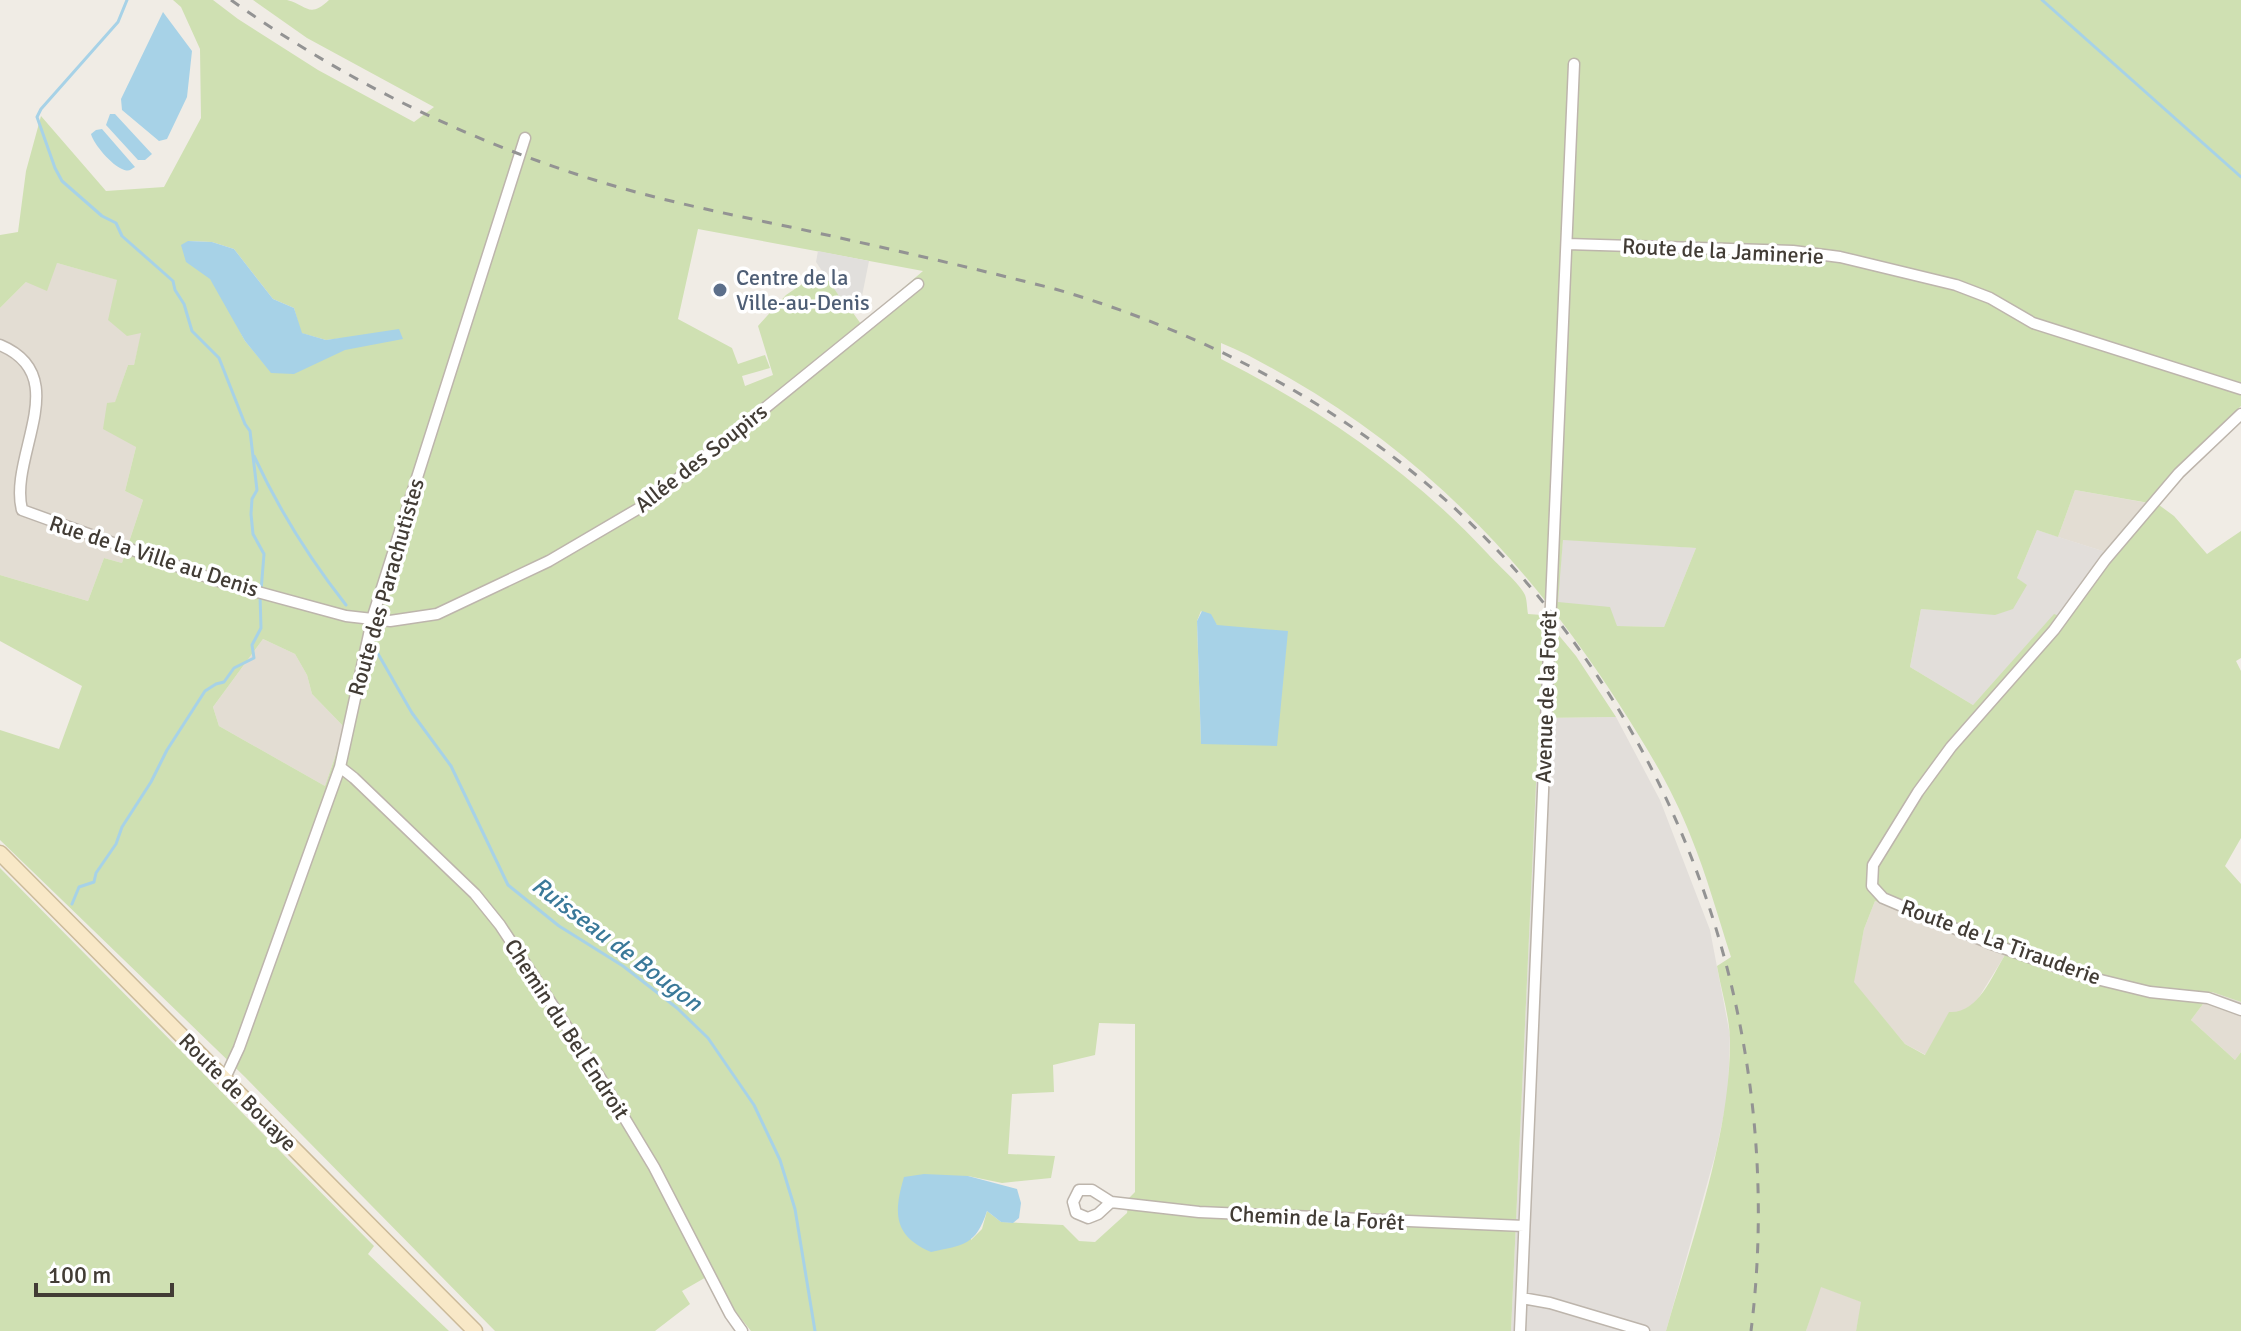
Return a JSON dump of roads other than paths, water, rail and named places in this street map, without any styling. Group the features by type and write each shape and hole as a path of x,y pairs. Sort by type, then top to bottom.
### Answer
{"main road":[{"name":"Route de Bouaye","path":"0,853 475,1331"}],"street":[{"name":"Avenue de la Forêt","path":"1520,1331 1574,64"},
{"name":"Route des Parachutistes","path":"225,1078 239,1048 340,767 372,620 525,138"},
{"name":"Route de la Jaminerie","path":"1567,244 1793,251 1840,257 1965,287 2033,323 2241,389"},
{"name":"Allée des Soupirs","path":"372,620 411,620 437,614 549,561 648,503 918,284"},
{"name":"Rue de la Ville au Denis","path":"0,345 23,359 36,382 37,413 24,455 22,510 221,582 372,620"},
{"name":"Route de La Tirauderie","path":"2241,414 2179,473 2105,560 2072,606 1951,747 1918,792 1873,865 1872,886 1883,898 1989,943 2080,975 2150,992 2208,998 2241,1010"},
{"name":"Chemin du Bel Endroit","path":"340,767 490,910 601,1079 742,1331"},
{"name":"Chemin de la Forêt","path":"1111,1202 1199,1212 1524,1226"},
{"path":"1522,1298 1550,1303 1644,1331"}],"water":[{"path":"163,12 192,51 187,97 167,139 159,141 122,110 121,99"},
{"path":"110,114 115,114 152,154 145,160 138,160 106,125"},
{"path":"102,129 135,167 122,169 104,154 91,134"},
{"path":"188,241 212,242 234,249 273,299 294,308 302,333 326,340 399,329 403,339 345,350 294,374 271,373 245,341 210,279 186,262 181,245"},
{"path":"1202,611 1211,614 1217,625 1288,631 1277,746 1201,744 1197,621"},
{"path":"924,1174 968,1176 1017,1189 1021,1203 1019,1218 1013,1223 1001,1222 987,1211 978,1231 967,1242 931,1252 903,1231 898,1213 904,1177"}],"waterway":[{"name":"Ruisseau de Bougon","path":"127,0 118,22 37,117 62,181 102,216 116,223 122,236 173,281 192,331 219,358 250,431 257,490 252,499 253,534 264,554 261,591"},
{"path":"2042,0 2241,177"},
{"name":"Ruisseau de Bougon","path":"254,456 296,533 346,605"},
{"path":"72,904 79,887 94,882 122,827 205,691 224,682 234,668 254,658 252,645 261,628 260,595"},
{"name":"Ruisseau de Bougon","path":"373,645 412,713 451,766 508,885 559,926 623,966 677,1008 708,1038 754,1105 780,1160 795,1209 815,1331"}],"railway":[{"path":"231,0 366,84 462,131 561,169 680,203 1055,289 1162,326 1214,349 1314,402 1407,467 1450,504 1530,586 1599,678 1655,776 1700,881 1733,990 1752,1103 1758,1217 1751,1331"}],"place":[{"name":"Centre de la Ville-au-Denis","path":"720,290"}]}
